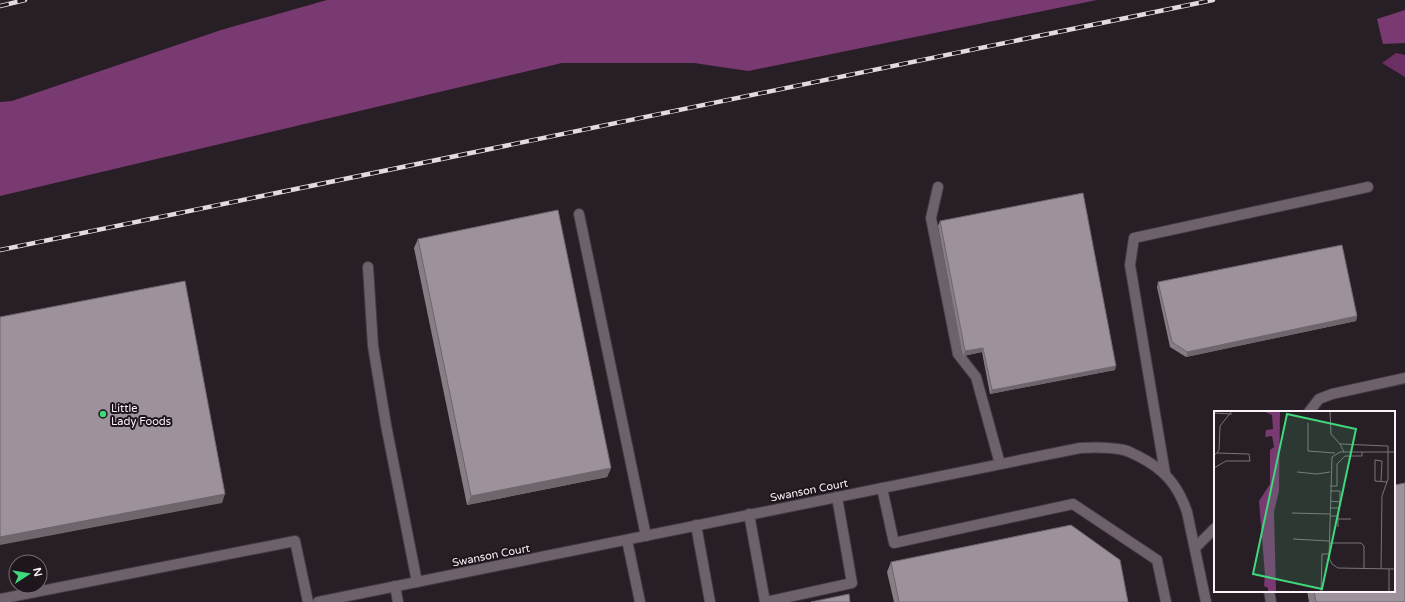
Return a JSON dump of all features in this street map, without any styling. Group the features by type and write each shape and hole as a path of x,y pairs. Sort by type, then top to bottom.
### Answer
{"lane":[{"path":"1165,473 1130,265 1134,238 1368,186"},
{"path":"938,187 931,218 958,354 976,377 1000,464"},
{"path":"579,214 646,536"},
{"path":"368,266 373,346 386,426 417,582"},
{"path":"1309,411 1319,399 1332,394 1405,378"},
{"name":"Swanson Court","path":"318,602 1080,448 1103,447 1126,450 1153,463 1165,473 1182,498 1187,512 1206,602"},
{"path":"882,488 894,543 1073,504 1157,560 1166,602"},
{"path":"749,514 765,602 852,583 837,497"},
{"path":"696,525 710,602"},
{"path":"1195,548 1214,529"},
{"path":"627,540 640,602"},
{"path":"0,599 295,541 308,602"},
{"path":"395,586 398,602"},
{"path":"1268,592 1271,602"}],"shaded area":[{"path":"327,0 1097,0 748,71 694,63 562,63 0,196 0,102 12,101 221,30"},
{"path":"1405,10 1405,43 1383,44 1377,19"},
{"path":"1396,53 1405,55 1405,77 1382,63"}],"building":[{"path":"1083,193 1116,366 992,390 983,348 965,351 940,221"},
{"path":"558,210 611,468 471,496 418,239"},
{"path":"1342,245 1357,316 1187,352 1172,342 1158,282"},
{"name":"Little Lady Foods","path":"185,281 225,494 0,537 0,317"},
{"path":"1405,483 1405,602 1316,602 1314,592 1395,592 1395,485"},
{"path":"1071,525 1120,560 1128,602 899,602 891,562"},
{"path":"849,594 850,602 811,602"}],"railway":[{"path":"0,6 25,0"},
{"path":"0,250 1213,0"}],"place":[{"name":"Little Lady Foods","path":"103,414"}]}
